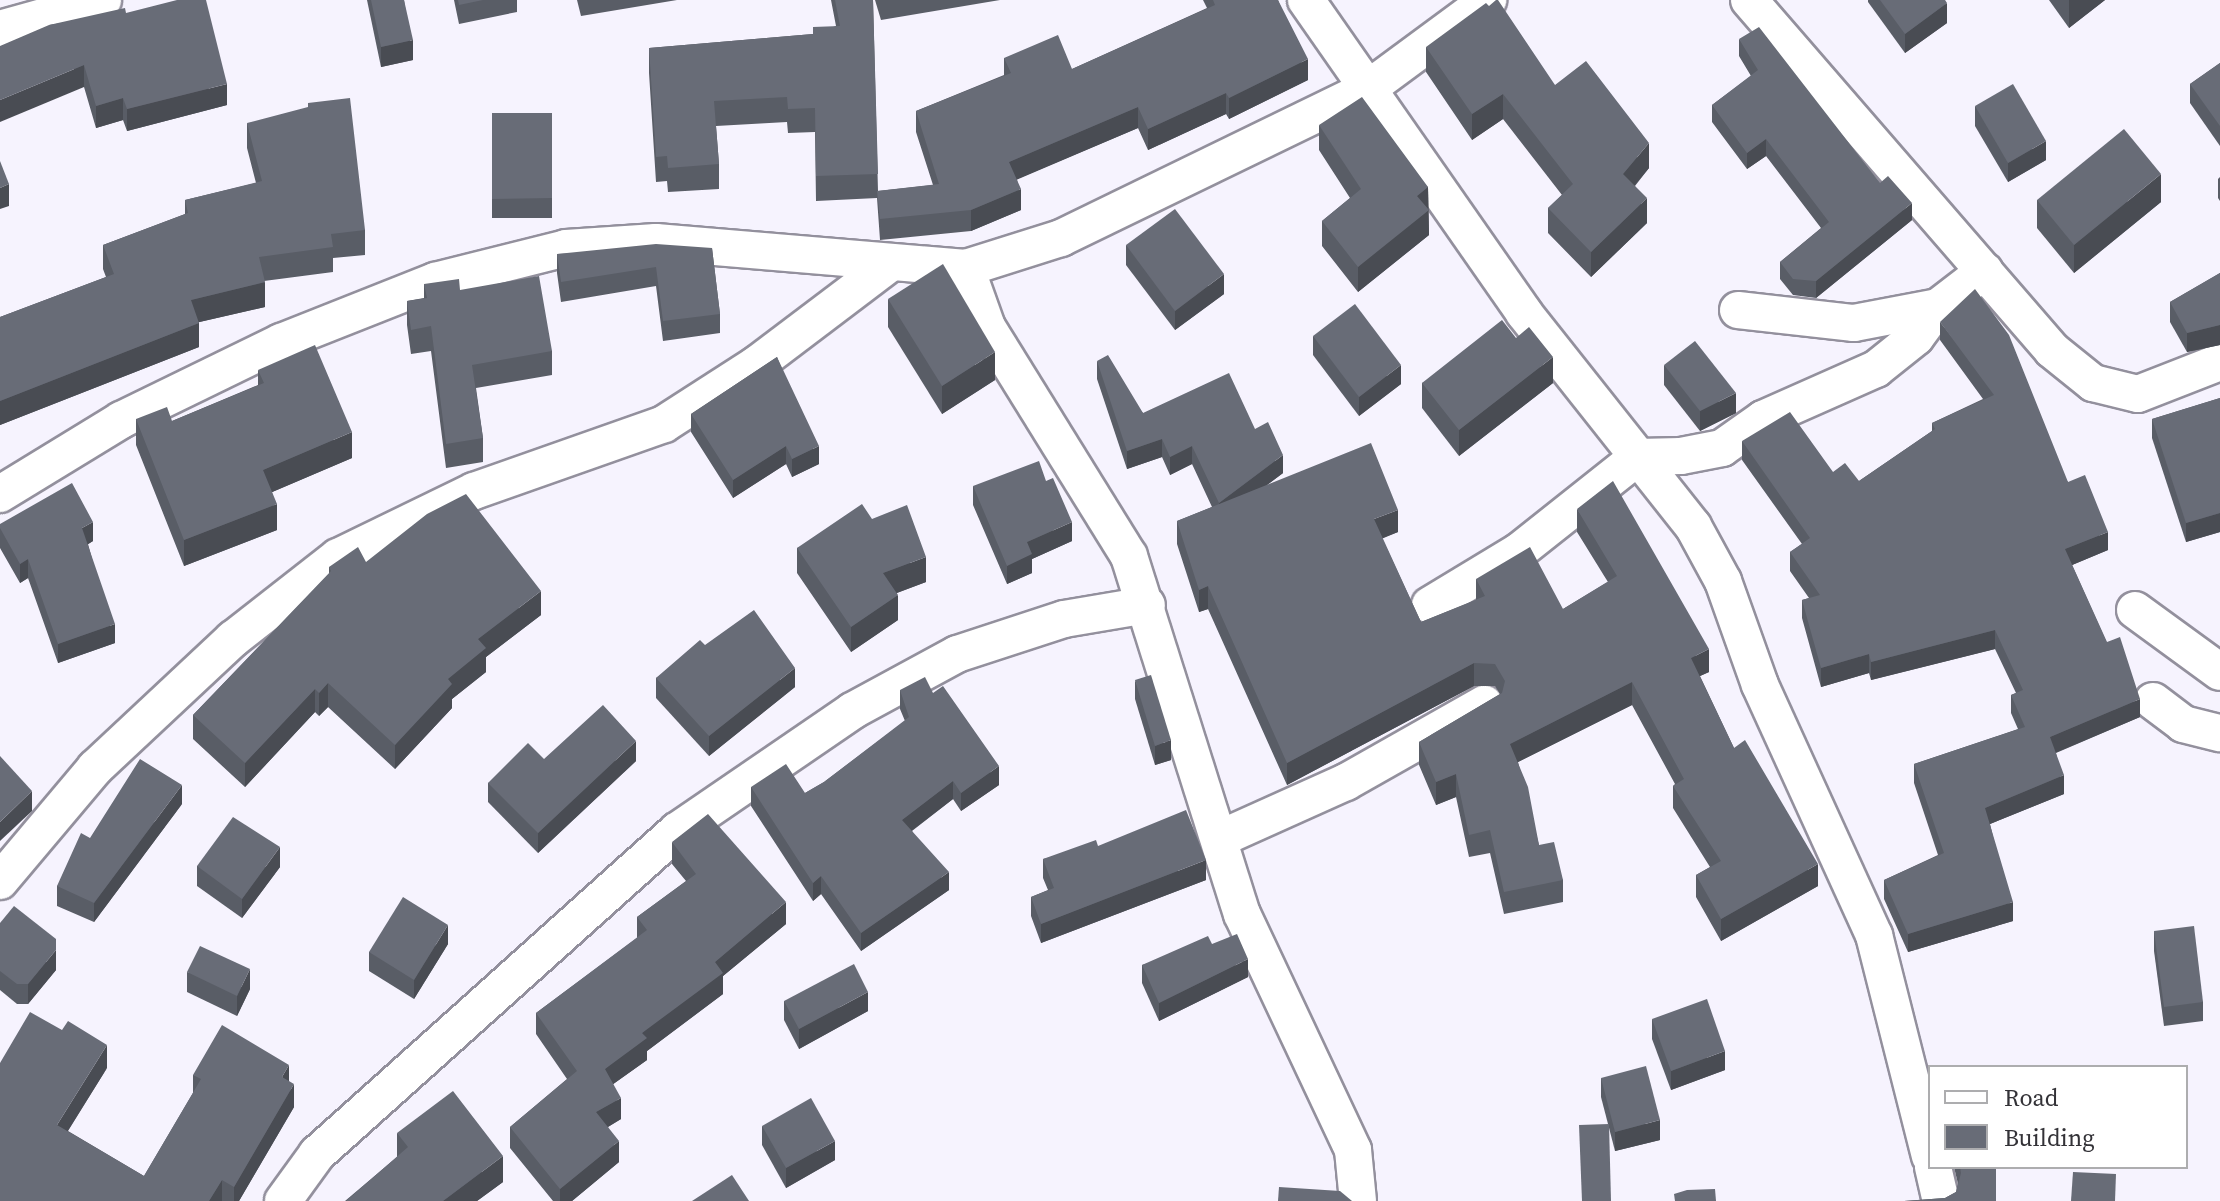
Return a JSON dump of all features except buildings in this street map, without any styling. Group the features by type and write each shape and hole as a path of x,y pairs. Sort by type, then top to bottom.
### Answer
{"street":[{"path":"0,29 103,0"},
{"path":"1306,0 1524,313 1693,526 1723,581 1760,685 1874,935 1928,1148"},
{"path":"0,494 121,420 281,342 449,278 566,248 656,242 889,264 966,268 1061,238 1155,197 1366,90 1488,0"},
{"path":"1749,0 2052,350 2093,383 2138,394 2220,362"},
{"path":"0,881 95,768 233,639 338,557 474,491 664,424 757,364 889,264"},
{"path":"966,268 987,327 1129,556 1253,939 1353,1150 1358,1201"},
{"path":"1430,605 1518,552 1638,457 1681,456 1722,448 1763,419 1876,369 1916,337 1938,307 1985,271"},
{"path":"1738,310 1854,323 1938,307"},
{"path":"283,1201 317,1154 400,1084 593,902 702,813 852,711 957,654 1064,619 1147,605"},
{"path":"2135,610 2220,672"},
{"path":"2153,701 2183,724 2220,733"},
{"path":"1219,839 1346,782 1484,704"},
{"path":"1933,1169 1941,1201"}]}
